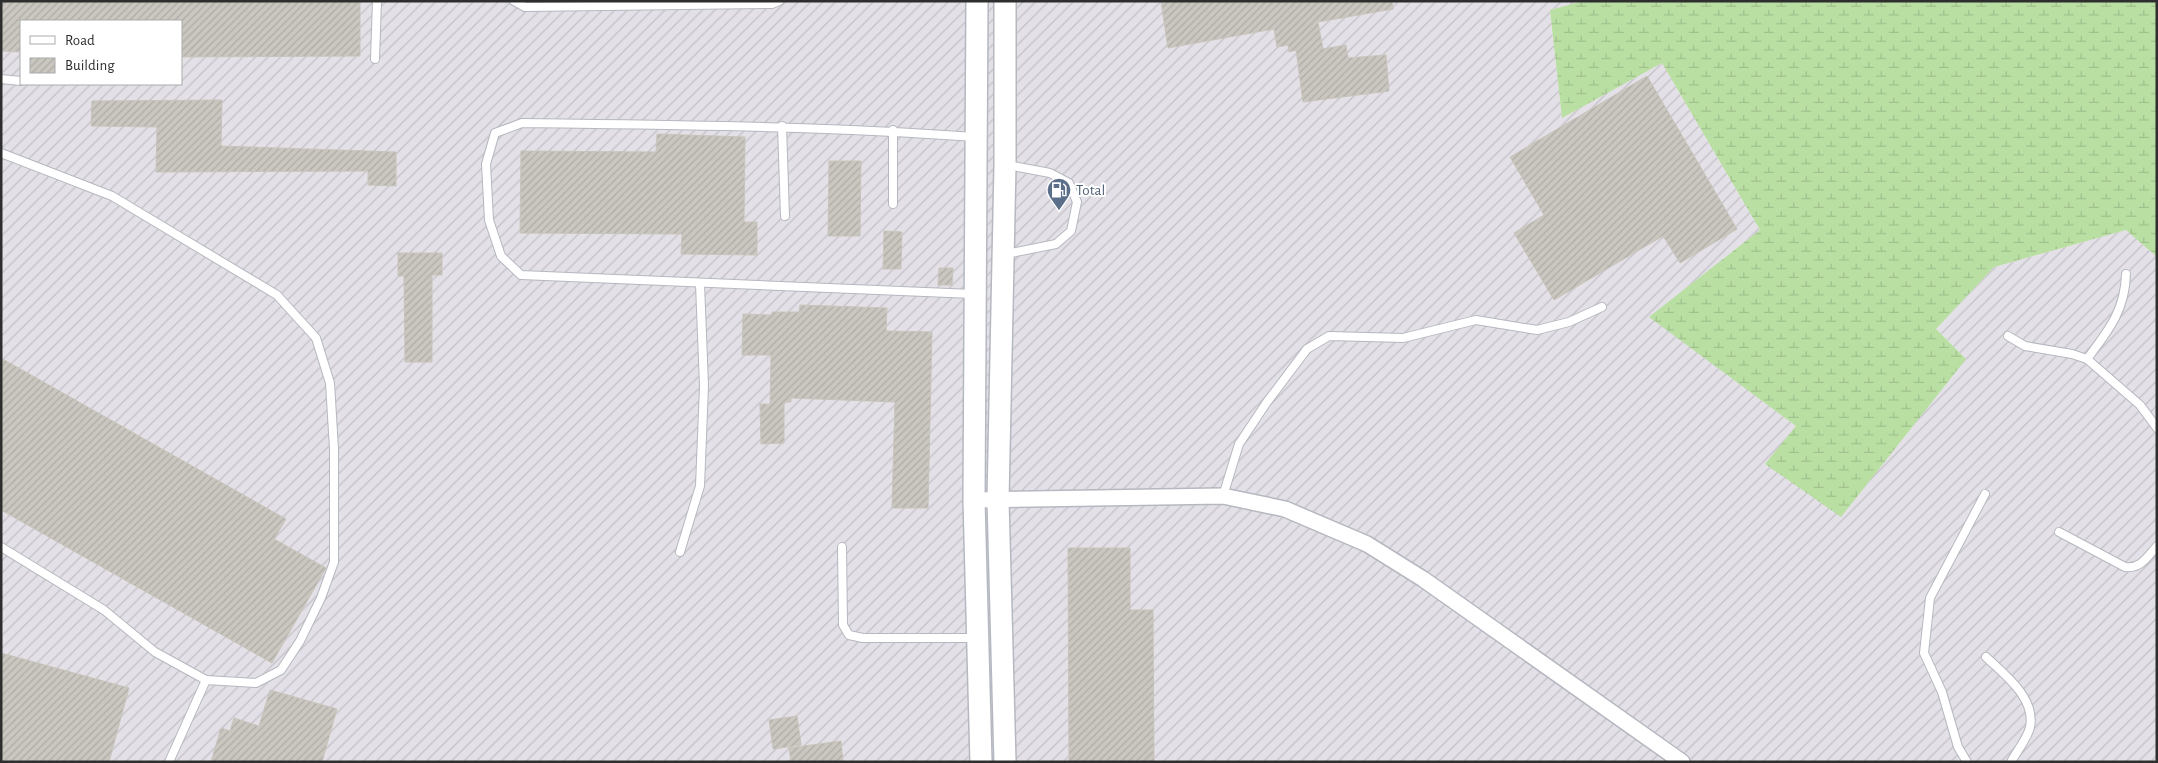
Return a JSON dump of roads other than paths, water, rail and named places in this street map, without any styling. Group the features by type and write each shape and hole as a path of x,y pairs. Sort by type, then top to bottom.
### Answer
{"main road":[{"path":"977,1 974,500 980,762"},
{"path":"1005,1 1005,165 998,500 1005,762"}],"street":[{"path":"974,500 1223,496 1285,509 1367,544 1423,579 1682,762"}],"lane":[{"path":"375,59 376,1"},
{"path":"514,1 525,7 772,4 779,1"},
{"path":"1,79 20,80"},
{"path":"976,294 521,276 501,256 489,220 486,164 495,133 522,123 782,126 893,130 977,137"},
{"path":"782,126 785,216"},
{"path":"893,130 893,204"},
{"path":"1,153 112,196 277,295 316,338 330,383 334,449 334,562 321,598 300,641 281,670 256,683 206,680 155,652 104,610 1,547"},
{"path":"1002,254 1056,244 1071,231 1076,202 1069,183 1050,173 1005,165"},
{"path":"2087,359 2118,312 2125,296 2126,274"},
{"path":"680,552 700,486 704,386 700,284"},
{"path":"1223,496 1239,444 1267,402 1307,349 1329,336 1402,338 1476,320 1537,330 1569,322 1602,307"},
{"path":"2008,336 2025,346 2072,354 2087,359 2140,405 2157,428"},
{"path":"1967,762 1958,747 1942,692 1924,653 1930,598 1986,494"},
{"path":"2059,532 2125,567 2134,568 2141,564 2157,546"},
{"path":"842,547 843,625 849,636 862,638 978,638"},
{"path":"1986,657 2015,684 2029,707 2030,728 2011,762"},
{"path":"169,762 206,680"}],"place":[{"name":"Total","path":"1059,211"}]}
